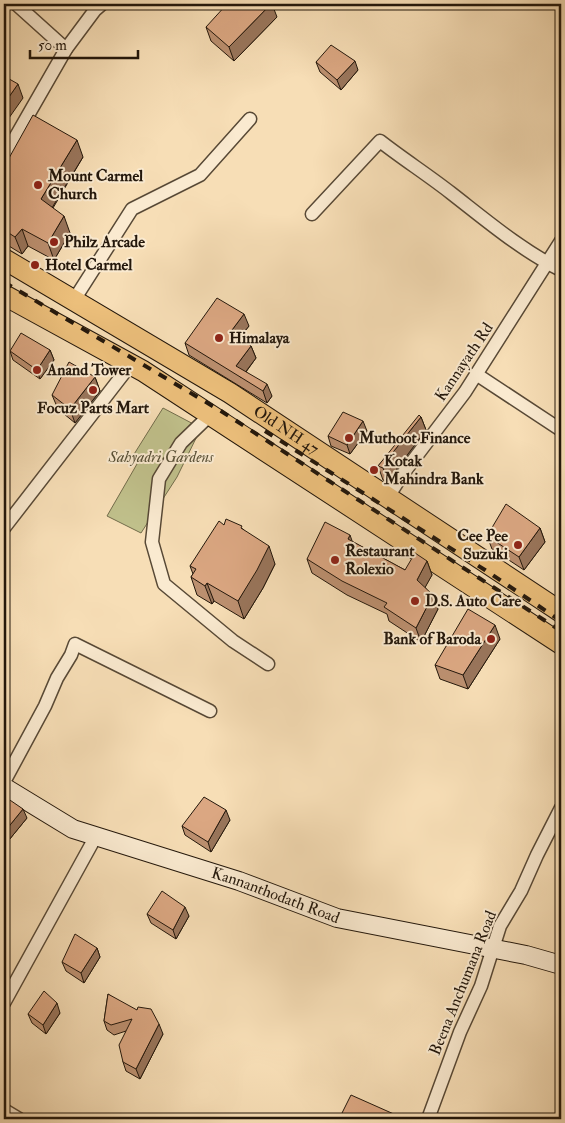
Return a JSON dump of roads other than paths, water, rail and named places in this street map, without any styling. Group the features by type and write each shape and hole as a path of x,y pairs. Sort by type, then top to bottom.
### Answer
{"main road":[{"name":"Old NH 47","path":"4,259 230,393 561,612"},
{"name":"Old NH 47","path":"4,295 137,368 211,414 561,644"},
{"path":"137,368 158,350"}],"street":[{"path":"16,4 66,48"},
{"path":"4,157 66,48 95,10 102,4"},
{"path":"74,300 132,209 200,175 250,119"},
{"path":"312,214 380,141 513,241 548,264 561,270"},
{"name":"Kannayath Rd","path":"388,497 402,475 465,392 561,241"},
{"path":"4,528 137,368"},
{"path":"476,374 561,430"},
{"path":"211,414 181,443 159,479 152,542 164,584 233,641 268,664"},
{"path":"4,782 45,706 75,644 210,711"},
{"name":"Kannanthodath Road","path":"4,786 73,829 239,881 336,918 494,948 526,955 561,966"},
{"name":"Beena Anchumana Road","path":"428,1119 460,1032 481,986 500,926 521,892 561,808"},
{"path":"4,1003 96,836"},
{"path":"4,1110 19,1119"}],"railway":[{"path":"4,282 221,411 561,631"},
{"path":"265,431 485,570 561,621"}],"place":[{"name":"Mount Carmel Church","path":"38,185"},
{"name":"Philz Arcade","path":"54,242"},
{"name":"Hotel Carmel","path":"35,265"},
{"name":"Himalaya","path":"219,338"},
{"name":"Anand Tower","path":"37,370"},
{"name":"Focuz Parts Mart","path":"93,390"},
{"name":"Muthoot Finance","path":"349,438"},
{"name":"Kotak Mahindra Bank","path":"374,470"},
{"name":"Cee Pee Suzuki","path":"518,545"},
{"name":"Restaurant Rolexio","path":"335,560"},
{"name":"D.S. Auto Care","path":"415,601"},
{"name":"Bank of Baroda","path":"491,639"}],"park label":[{"name":"Sahyadri Gardens","path":"161,457"}]}
